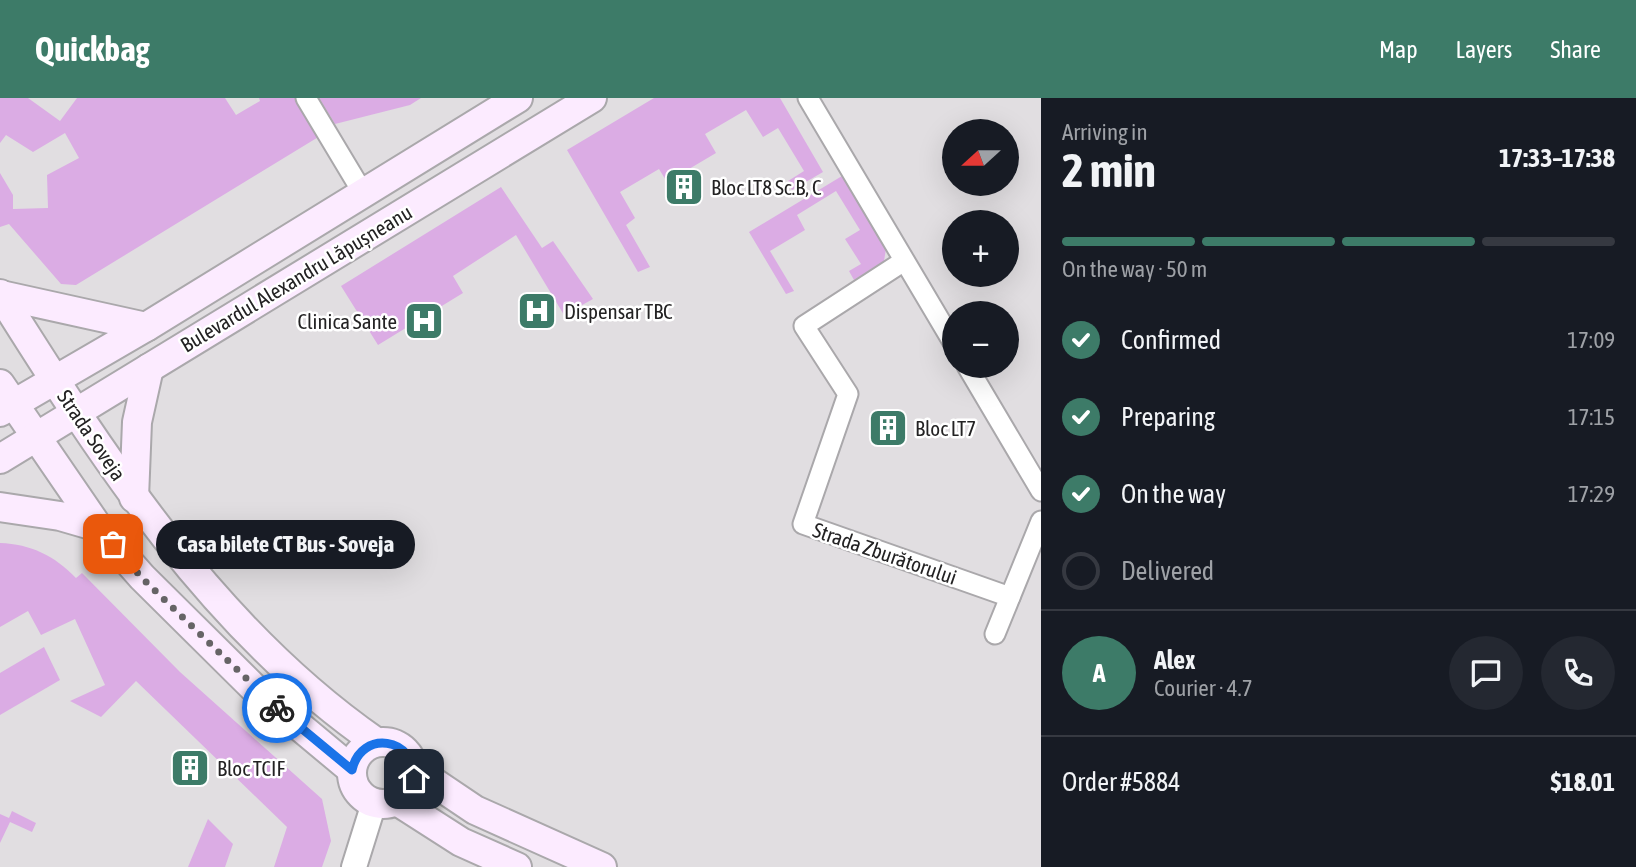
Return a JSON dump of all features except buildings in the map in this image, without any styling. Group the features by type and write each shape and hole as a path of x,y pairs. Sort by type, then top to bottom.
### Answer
{"main road":[{"name":"Bulevardul Alexandru Lăpușneanu","path":"4,400 54,378 146,327 518,98"},
{"name":"Bulevardul Alexandru Lăpușneanu","path":"0,459 592,98"},
{"path":"0,295 146,327"},
{"name":"Strada Soveja","path":"0,295 134,498 179,553 288,673 324,705 376,742"},
{"path":"134,498 137,422 149,368"},
{"path":"4,400 36,437 99,527 142,578 256,690 352,770 360,794 386,802 461,842 517,867"},
{"path":"0,507 60,516 99,527"},
{"path":"352,770 362,750 376,742 400,747 407,753 414,769 475,810 602,867"},
{"path":"386,802 411,788 414,769"}],"street":[{"path":"306,98 363,193"},
{"path":"808,98 942,324"},
{"name":"Strada Zburătorului","path":"904,261 804,326 848,394 803,524 1010,597"},
{"path":"974,378 1041,491"},
{"path":"995,634 1041,520"},
{"path":"354,867 386,802"}],"shaded area":[{"path":"0,98 28,98 60,121 77,98 225,98 236,115 260,101 259,98 297,98 320,136 76,285 61,284 9,224 0,227 0,173 13,195 13,209 48,208 47,175 79,158 65,133 33,152 6,135 0,143"},
{"path":"319,98 421,98 410,105 335,124"},
{"path":"654,98 780,98 823,172 792,190 788,181 804,171 778,128 763,137 746,110 705,134 716,153 667,182 659,169 620,192 635,218 626,225 650,267 638,272 567,150"},
{"path":"842,176 886,249 884,261 854,280 849,271 861,264 845,239 860,230 836,191 797,215 805,230 770,251 794,291 786,294 749,232"},
{"path":"501,187 542,248 553,241 593,299 564,315 516,235 453,276 463,293 378,345 341,286"},
{"path":"0,543 22,546 42,553 60,563 76,578 82,573 180,672 322,799 331,841 322,867 274,867 287,827 136,681 101,717 70,701 105,685 75,619 41,635 28,611 0,627"},
{"path":"44,647 60,680 0,715 0,673"},
{"path":"12,811 36,823 32,832 10,822 0,843 0,814 9,818"},
{"path":"208,819 233,844 225,867 188,867"}],"way so far":[{"path":"113,544 142,578 277,708"}],"place":[{"name":"Bloc LT8 Sc.B, C","path":"684,187"},
{"name":"Dispensar TBC","path":"537,311"},
{"name":"Clinica Sante","path":"424,321"},
{"name":"Bloc LT7","path":"888,428"},
{"name":"Casa bilete CT Bus - Soveja","path":"113,544"},
{"name":"Bloc TCIF","path":"190,768"}],"route":[{"path":"277,708 352,770 357,755 369,745 383,742 400,747 412,760 414,779"}]}
